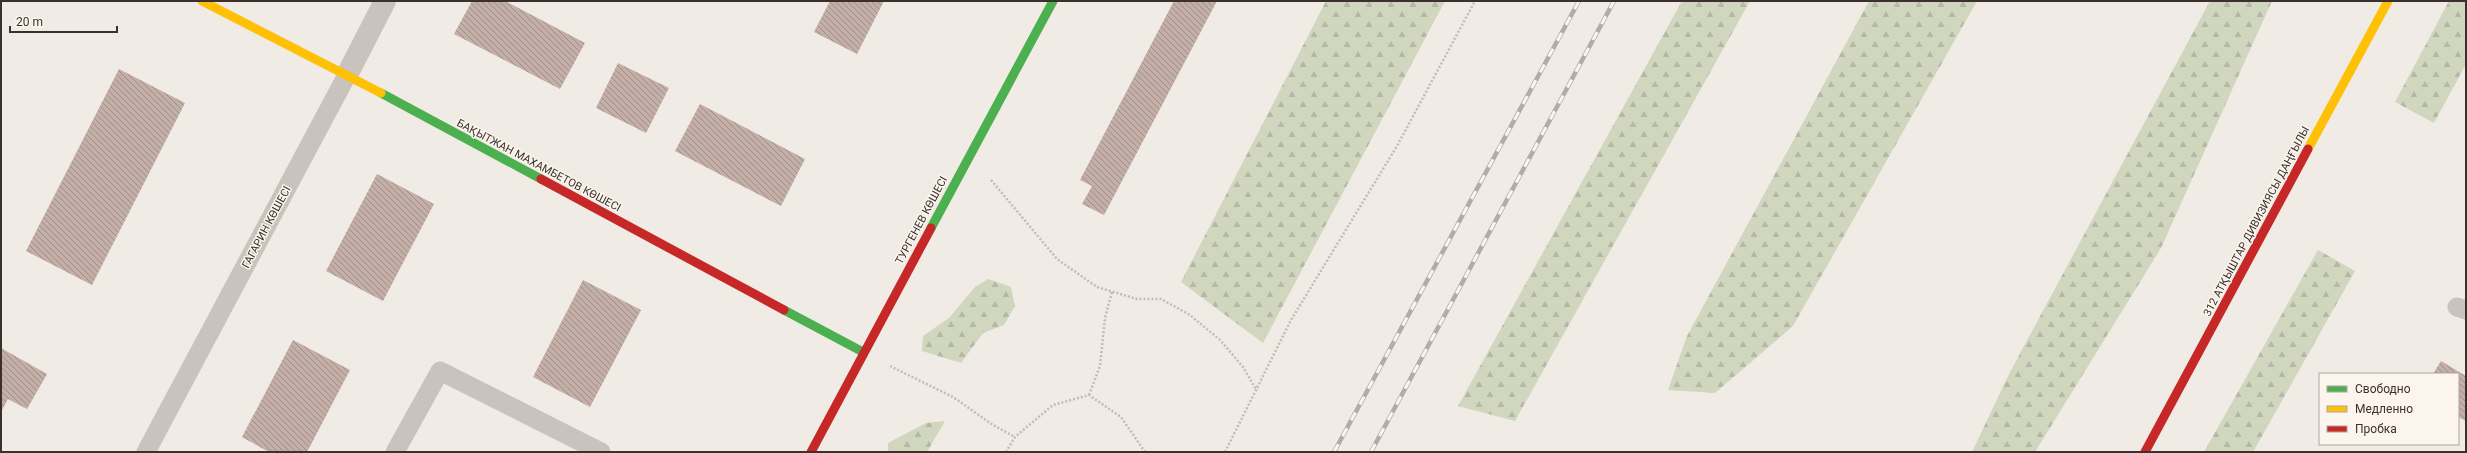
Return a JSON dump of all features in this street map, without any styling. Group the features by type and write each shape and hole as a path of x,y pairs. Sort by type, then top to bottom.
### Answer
{"main road":[{"name":"БАҚЫТЖАН МАХАМБЕТОВ КӨШЕСІ","path":"202,1 347,75 863,352"},
{"name":"ТУРГЕНЕВ КӨШЕСІ","path":"811,452 863,352 1053,1"},
{"name":"312 АТҚЫШТАР ДИВИЗИЯСЫ ДАҢҒЫЛЫ","path":"2145,452 2388,1"}],"street":[{"name":"ГАГАРИН КӨШЕСІ","path":"347,75 385,1"}],"lane":[{"name":"ГАГАРИН КӨШЕСІ","path":"146,452 347,75"},
{"path":"395,452 440,371 601,452"}],"path":[{"path":"1225,452 1257,391 1291,320 1397,146 1475,1"},
{"path":"970,156 1030,223 1057,259 1097,287 1137,299 1161,299 1190,315 1220,340 1243,367 1257,391"},
{"path":"1089,395 1100,366 1105,318 1112,292"},
{"path":"863,352 953,397 993,425 1015,437"},
{"path":"1006,452 1015,437 1053,405 1089,395"},
{"path":"1089,395 1121,417 1145,452"}],"green space":[{"path":"1326,1 1445,1 1263,343 1181,282"},
{"path":"1682,1 1750,1 1515,421 1458,406"},
{"path":"1869,1 1977,1 1793,326 1715,393 1668,390 1687,336"},
{"path":"2210,1 2272,1 2161,248 2035,452 1972,452 2010,372"},
{"path":"2449,1 2466,1 2466,64 2434,123 2395,102"},
{"path":"2318,250 2355,271 2253,452 2204,452"},
{"path":"988,279 1011,287 1015,306 1004,325 983,333 961,363 922,351 923,336 949,318 975,287"},
{"path":"945,421 927,452 888,452 888,443 926,423"}],"building":[{"path":"472,1 505,1 585,43 560,89 454,34"},
{"path":"830,1 884,1 857,54 814,32"},
{"path":"1174,1 1217,1 1104,215 1082,204 1092,186 1080,180"},
{"path":"618,63 669,88 646,133 596,108"},
{"path":"119,69 185,103 92,285 26,251"},
{"path":"700,104 805,159 781,206 675,151"},
{"path":"377,174 434,204 383,301 326,271"},
{"path":"583,280 641,310 590,407 533,377"},
{"path":"293,340 350,370 307,452 269,452 242,437"},
{"path":"1,348 47,374 27,409 8,399 1,412"},
{"path":"2441,361 2466,376 2466,421 2459,418 2459,373 2434,373"}],"railway":[{"path":"1334,452 1579,1"},
{"path":"1371,452 1614,1"}],"traffic: fast":[{"path":"931,228 1053,1"},
{"path":"381,93 541,179"},
{"path":"784,310 863,352"}],"traffic: slow":[{"path":"202,1 381,93"},
{"path":"2308,149 2388,1"}],"traffic: jam":[{"path":"2145,452 2308,149"},
{"path":"541,179 784,310"},
{"path":"811,452 931,228"}]}
